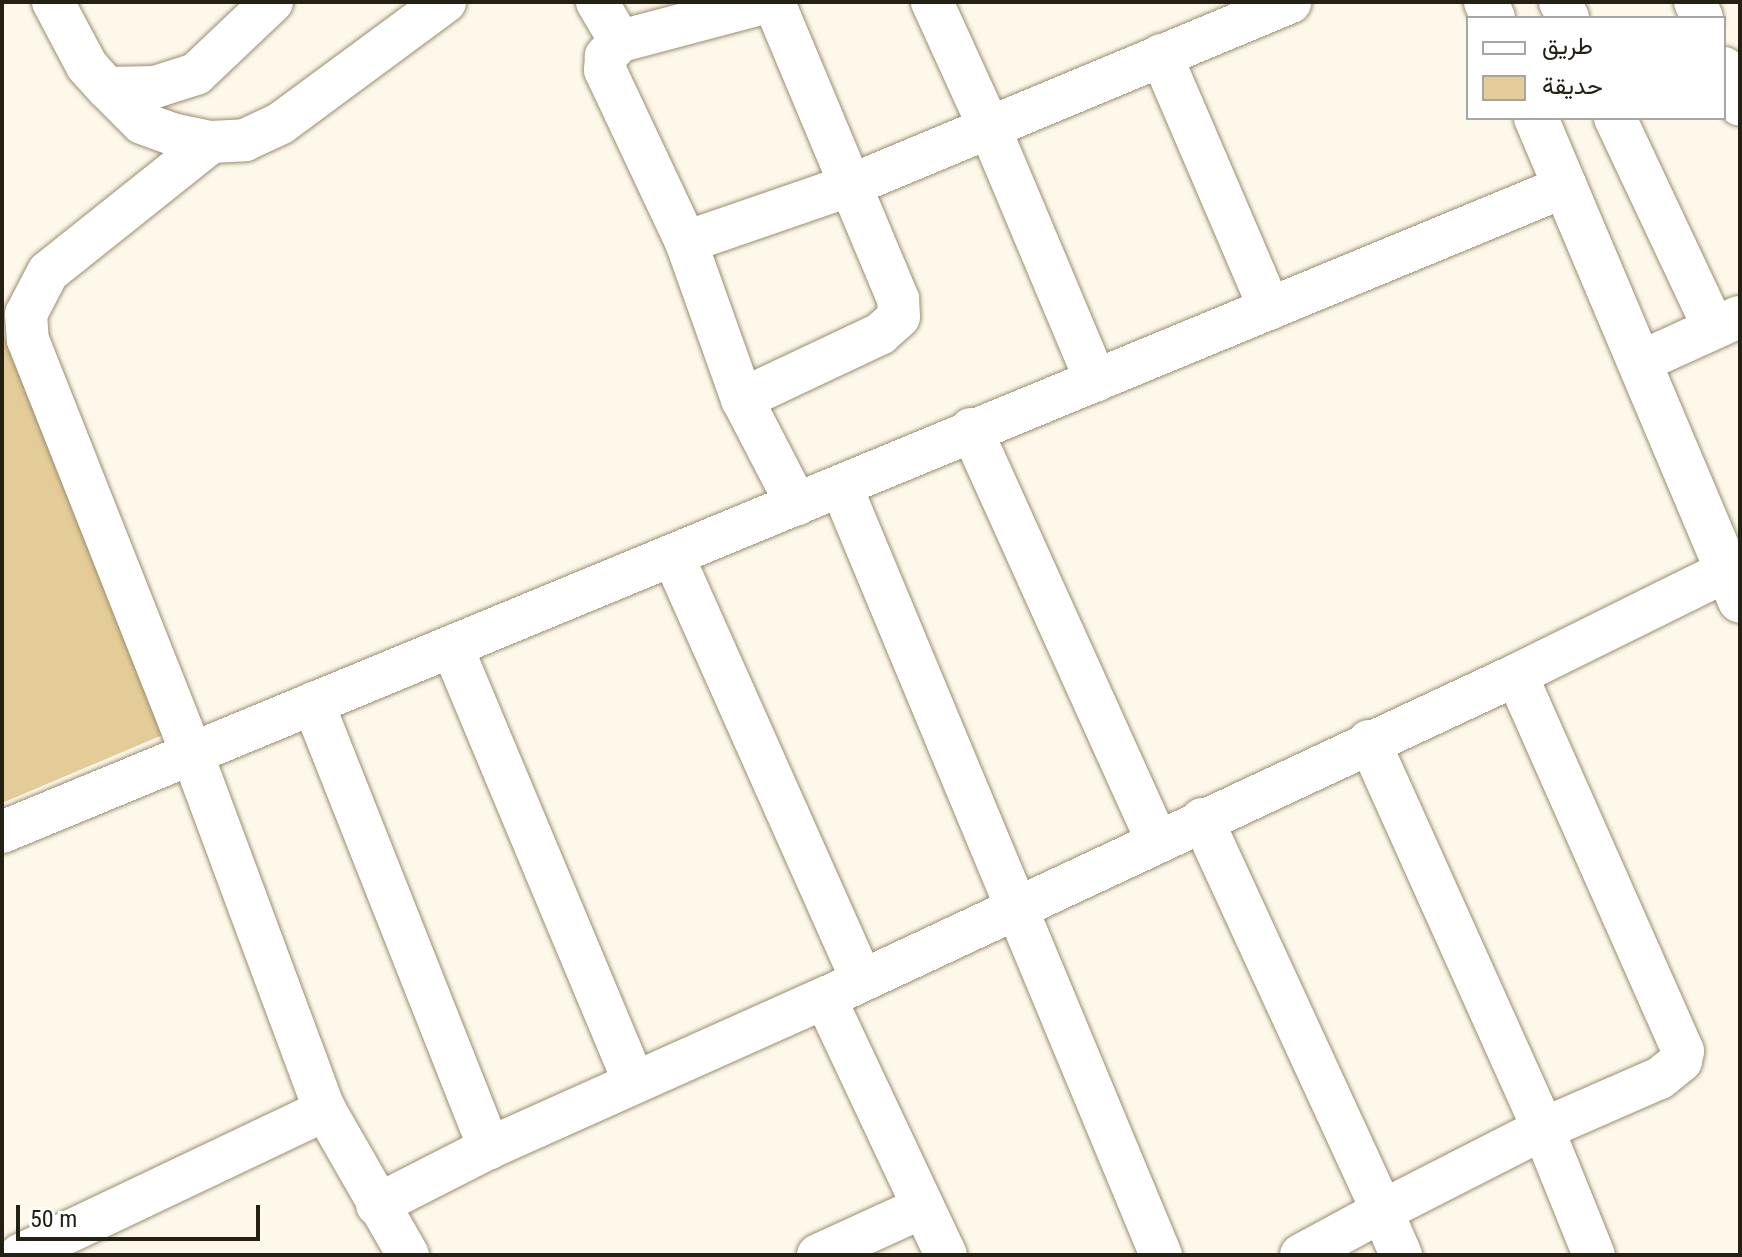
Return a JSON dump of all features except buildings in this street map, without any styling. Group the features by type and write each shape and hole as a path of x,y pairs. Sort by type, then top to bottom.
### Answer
{"main road":[{"path":"1537,120 1733,586"}],"street":[{"path":"53,2 87,66 142,123 172,134 211,142 245,140 281,123 445,2"},
{"path":"107,88 155,87 196,74 272,2"},
{"path":"597,2 620,41"},
{"path":"742,399 880,334 899,317 898,299 771,2 620,41 606,56 605,70 686,242 742,399 797,505"},
{"path":"932,2 990,129 1096,381"},
{"path":"686,242 849,186 1290,2"},
{"path":"1161,55 1270,309"},
{"path":"1726,73 1740,105"},
{"path":"1616,120 1727,323 1640,362"},
{"path":"211,142 48,272 26,314 28,340 193,756 325,1110 401,1253"},
{"path":"2,832 193,756 313,703 797,505 971,429 1096,381 1566,186"},
{"path":"971,429 1157,841"},
{"path":"841,486 1161,1255"},
{"path":"673,556 843,989 921,1208 946,1255"},
{"path":"377,1205 489,1148 843,989 1369,741 1516,675 1733,586"},
{"path":"452,647 634,1083"},
{"path":"1301,1255 1543,1129 1660,1078 1681,1061 1683,1051 1516,675"},
{"path":"313,703 489,1148"},
{"path":"1369,741 1543,1129 1594,1255"},
{"path":"1202,819 1401,1255"},
{"path":"20,1255 325,1110"},
{"path":"818,1255 921,1208"}],"green space":[{"path":"2,331 165,734 2,803"}]}
